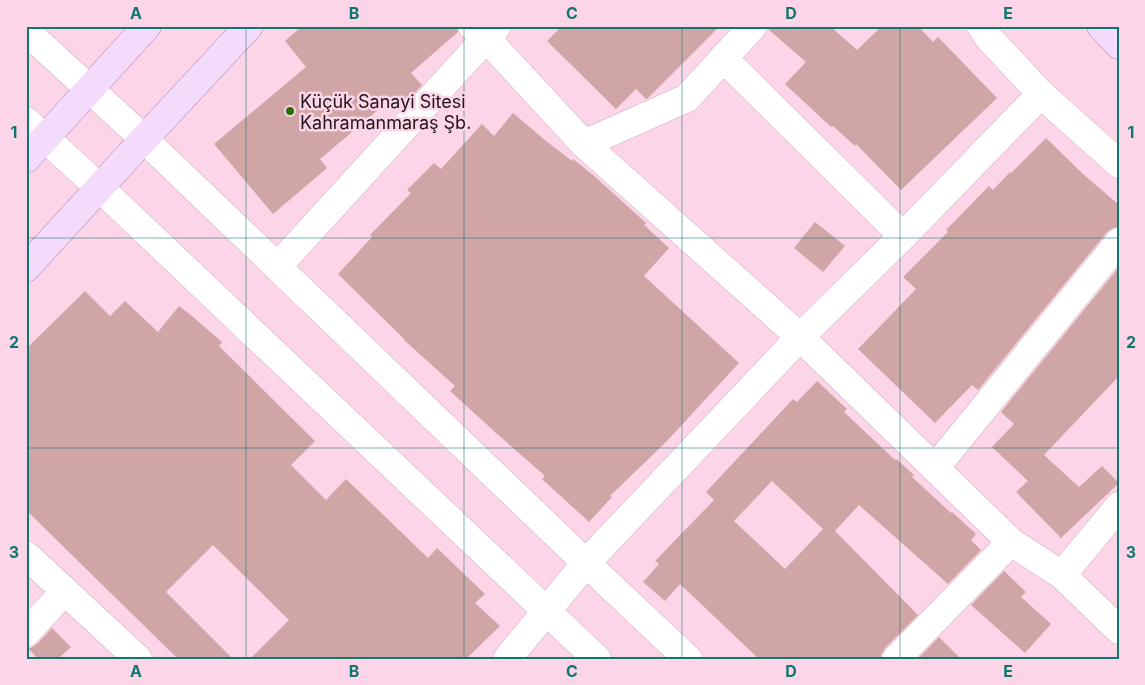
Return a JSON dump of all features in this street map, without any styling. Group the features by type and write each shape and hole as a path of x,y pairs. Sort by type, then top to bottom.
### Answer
{"main road":[{"path":"26,159 35,130 89,89 147,26"},
{"path":"26,268 249,26"},
{"path":"1101,26 1119,45"}],"street":[{"path":"584,144 687,98 753,26"},
{"path":"981,26 989,38 1041,94 1119,164"},
{"path":"277,267 485,30 584,144 800,337 1011,542 1062,575 1119,630"},
{"path":"26,31 144,139 688,659"},
{"path":"723,58 903,236"},
{"path":"507,659 586,563 800,337 903,236 1041,94"},
{"path":"35,130 100,188 597,659"},
{"path":"935,468 1119,242"},
{"path":"1062,575 1119,506"},
{"path":"896,659 1011,542"},
{"path":"26,555 138,659"},
{"path":"26,633 65,591"}],"building":[{"path":"302,26 457,26 458,32 411,73 422,85 400,109 391,99 320,159 327,168 273,214 214,144 306,67 285,41"},
{"path":"562,26 720,26 647,99 636,89 616,109 547,41"},
{"path":"768,26 830,26 857,50 882,26 918,26 933,42 938,37 997,98 901,190 856,144 855,146 833,126 831,127 785,84 806,62 768,29"},
{"path":"513,113 546,141 593,175 646,223 644,225 669,248 644,276 739,363 666,442 610,496 612,497 589,522 542,479 545,476 450,391 455,386 404,340 338,274 372,237 370,235 411,193 407,190 434,163 441,169 482,124 494,136"},
{"path":"1046,138 1083,174 1119,205 1119,227 1107,232 978,390 972,385 935,423 858,349 916,289 903,277 948,232 946,230 989,186 993,190"},
{"path":"815,222 845,246 823,272 794,248"},
{"path":"1119,267 1119,376 1044,455 1079,487 1102,466 1119,483 1061,538 1016,492 1028,481 992,447 1014,424 1001,412"},
{"path":"85,291 110,316 125,301 158,332 179,306 192,316 222,342 219,346 315,441 291,465 326,500 346,479 428,558 437,548 485,594 475,603 500,626 466,659 250,659 289,620 213,545 166,592 233,659 178,659 26,510 26,349"},
{"path":"817,381 847,409 844,412 895,460 914,475 912,477 976,534 971,540 981,550 948,584 859,505 835,531 918,615 885,648 881,659 759,659 680,584 665,601 643,582 659,564 655,561 714,500 706,492 793,399 797,402","holes":["772,481 823,529 785,569 734,521"]},
{"path":"1004,571 1026,592 1021,597 1051,624 1025,653 971,605"},
{"path":"52,628 71,647 58,659 38,659 28,648 37,644"},
{"path":"939,637 961,659 918,659"}],"place":[{"name":"Küçük Sanayi Sitesi Kahramanmaraş Şb.","path":"290,111"}]}
